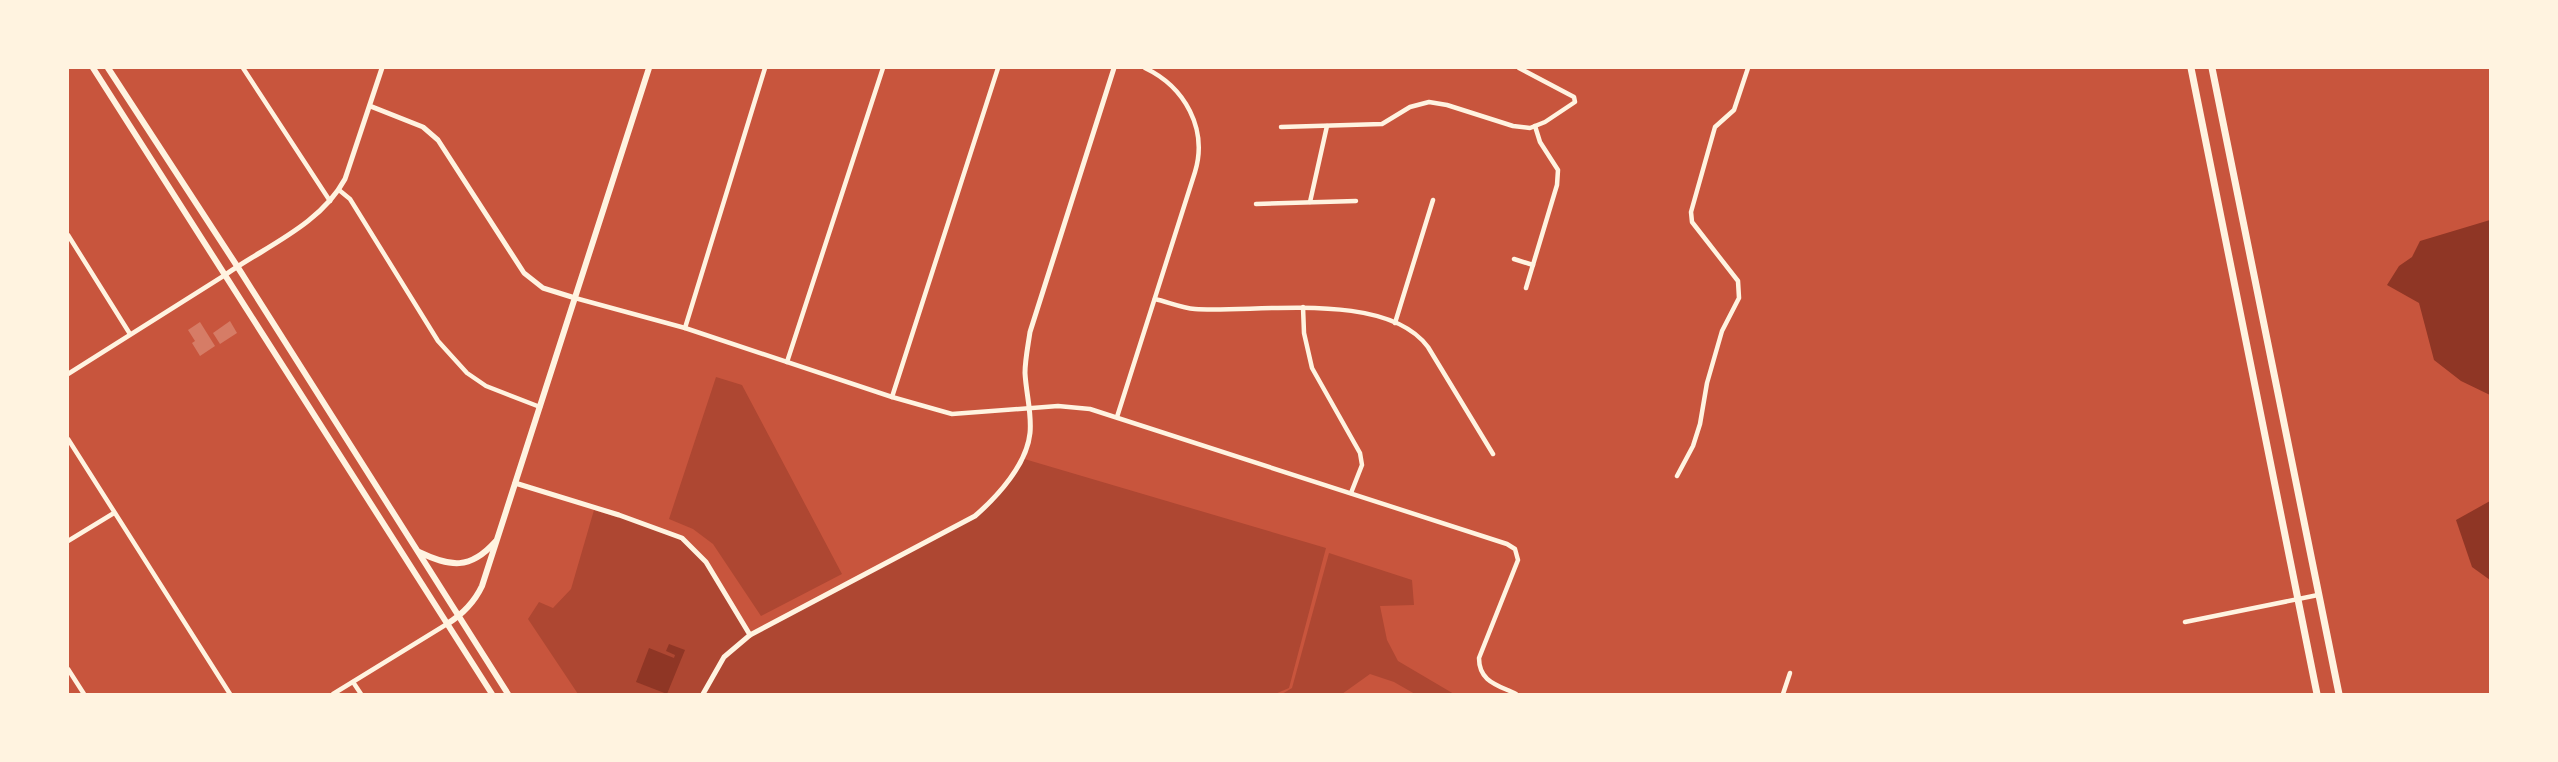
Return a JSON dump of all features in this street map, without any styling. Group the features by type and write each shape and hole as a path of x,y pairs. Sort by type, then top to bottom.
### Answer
{"main road":[{"path":"93,68 191,218 492,694"},
{"path":"108,68 237,266 508,694"},
{"path":"447,624 459,617 476,600 649,68"},
{"path":"2191,68 2318,694"},
{"path":"2212,68 2339,694"},
{"path":"418,552 454,564 466,563 484,554 497,540"}],"street":[{"path":"243,68 330,201"},
{"path":"68,374 298,229 330,201 345,179 382,68"},
{"path":"685,328 765,68"},
{"path":"787,362 883,68"},
{"path":"892,397 998,68"},
{"path":"703,694 724,657 750,635 975,516 995,499 1027,449 1030,409 1025,375 1030,332 1114,68"},
{"path":"1117,417 1198,162 1198,140 1193,118 1183,98 1168,82 1145,68"},
{"path":"1281,127 1382,124 1410,107 1429,102 1447,105 1513,126 1530,128 1545,122 1576,99 1518,68"},
{"path":"1677,476 1693,446 1700,424 1707,383 1722,331 1738,298 1740,287 1738,281 1692,222 1691,212 1715,127 1734,110 1748,68"},
{"path":"370,106 423,127 438,140 524,273 543,288 685,328 892,397 952,414 1058,406 1090,409 1507,543 1515,549 1518,560 1479,658 1479,669 1486,679 1516,694"},
{"path":"1310,202 1328,126"},
{"path":"1526,288 1557,185 1558,170 1540,142 1535,126"},
{"path":"339,190 350,199 438,341 459,365 486,386 540,407"},
{"path":"1395,323 1433,200"},
{"path":"1256,204 1356,201"},
{"path":"68,235 130,334"},
{"path":"1514,259 1533,265"},
{"path":"1155,299 1194,309 1303,307 1356,311 1395,323 1421,337 1493,454"},
{"path":"1303,307 1304,333 1312,368 1360,453 1362,465 1351,493"},
{"path":"68,439 230,694"},
{"path":"515,483 619,515 681,538 706,562 750,635"},
{"path":"68,541 114,513"},
{"path":"2185,622 2318,595"},
{"path":"333,694 447,624"},
{"path":"68,669 84,694"},
{"path":"1783,694 1790,673"},
{"path":"353,682 361,694"}],"shaded area":[{"path":"2490,220 2490,395 2461,381 2434,360 2419,303 2387,285 2399,266 2412,257 2420,241"},
{"path":"716,377 742,385 842,574 761,616 713,544 693,529 669,519"},
{"path":"1021,458 1326,548 1289,688 1275,694 578,694 528,619 539,602 553,608 571,589 594,510 673,536 696,550 750,635 966,521 999,494"},
{"path":"2490,501 2490,580 2472,567 2456,520"},
{"path":"1329,553 1412,580 1414,605 1380,606 1387,640 1398,661 1454,694 1415,694 1394,682 1370,674 1342,694 1282,694 1292,688"},
{"path":"669,644 685,650 667,694 636,682 649,648 674,658 675,655 666,651"}],"building":[{"path":"230,321 237,333 220,344 213,333"},
{"path":"200,322 215,346 200,356 192,343 195,341 188,330"}]}
